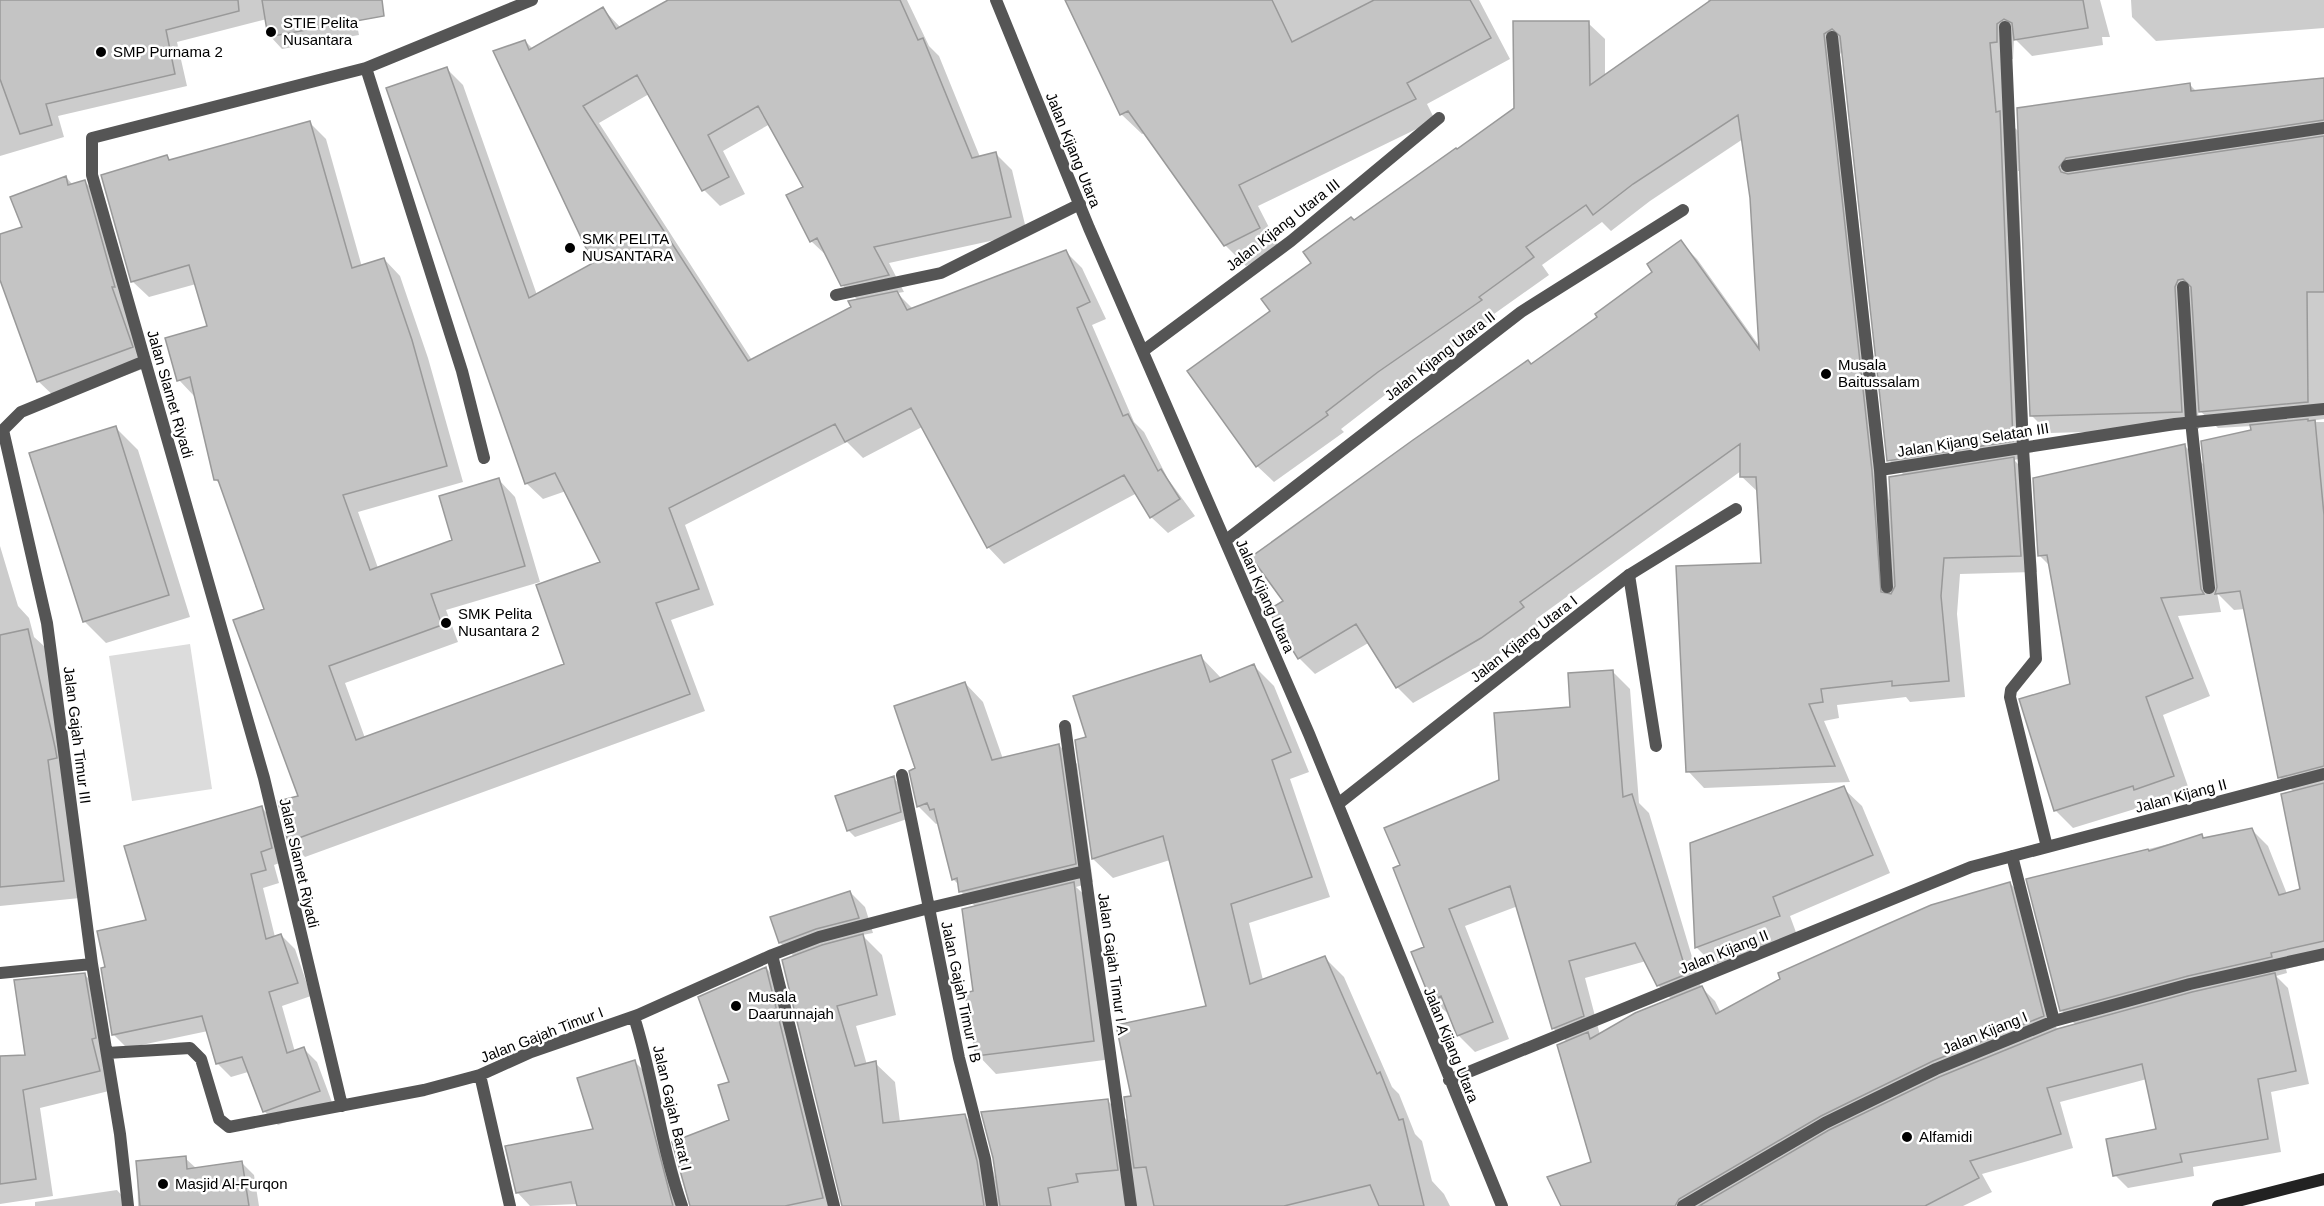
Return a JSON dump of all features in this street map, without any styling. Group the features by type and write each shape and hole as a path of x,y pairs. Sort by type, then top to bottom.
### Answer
{"main road":[{"path":"2218,1206 2245,1202 2324,1179"}],"street":[{"name":"Jalan Slamet Riyadi","path":"342,1106 264,778 92,175 92,138 366,68 532,0"},
{"name":"Jalan Kijang Utara","path":"996,0 1080,204 1338,804 1502,1206"},
{"path":"2005,27 2023,448 2036,659 2011,690 2010,697 2047,847"},
{"name":"Jalan Kijang Selatan III","path":"1832,37 1880,470 2191,422 2324,408"},
{"path":"366,68 462,371 484,458"},
{"name":"Jalan Kijang Utara III","path":"1143,351 1291,241 1439,118"},
{"path":"2067,166 2324,128"},
{"path":"836,295 941,273 1080,204"},
{"name":"Jalan Kijang Utara II","path":"1225,541 1521,312 1683,210"},
{"path":"2183,287 2191,422 2209,588"},
{"name":"Jalan Gajah Timur III","path":"128,1206 92,964 47,623 3,430 21,412 145,361"},
{"path":"1880,470 1887,587"},
{"name":"Jalan Kijang Utara I","path":"1338,804 1629,575 1736,509"},
{"path":"1629,575 1656,746"},
{"name":"Jalan Gajah Timur I A","path":"1065,726 1131,1206"},
{"name":"Jalan Kijang II","path":"1449,1080 1971,867 2324,774"},
{"path":"902,775 929,908 1085,871"},
{"path":"2012,856 2054,1021"},
{"name":"Jalan Gajah Timur I B","path":"772,955 819,937 929,908 959,1058 985,1160 992,1206"},
{"name":"Jalan Kijang I","path":"1683,1206 1825,1123 1936,1069 2054,1021 2190,984 2324,954"},
{"path":"772,955 834,1206"},
{"name":"Jalan Gajah Timur I","path":"107,1053 190,1048 201,1059 219,1119 229,1127 342,1106 480,1075 531,1052 634,1017 772,955"},
{"path":"0,973 92,964"},
{"name":"Jalan Gajah Barat I","path":"634,1017 643,1044 668,1168 682,1206"},
{"path":"480,1075 510,1206"}],"shaded area":[{"path":"190,644 212,789 132,801 109,656"}],"building":[{"name":"SMP Purnama 2","path":"0,0 238,0 239,11 166,30 175,74 46,104 52,125 20,134 0,79"},
{"path":"262,0 382,0 384,16 268,37"},
{"path":"668,0 900,0 918,40 923,38 972,158 996,152 1011,217 874,247 889,275 841,286 817,238 810,242 786,195 803,187 758,106 708,135 729,177 702,191 637,75 583,106 748,361 851,307 848,301 897,291 907,310 1066,250 1090,302 1077,308 1123,416 1128,414 1158,471 1161,469 1180,499 1150,518 1124,475 987,548 911,408 845,442 835,424 669,508 699,589 656,603 690,694 288,842 278,801 298,796 233,620 264,609 218,480 214,480 190,377 177,381 165,338 207,326 189,265 131,282 101,175 167,155 169,160 310,121 352,268 384,258 412,340 447,466 343,495 370,570 452,540 439,496 499,478 525,566 431,594 442,625 329,666 356,740 564,664 536,585 600,562 555,473 525,484 386,88 447,67 529,298 593,263 493,51 525,40 529,50 603,7 616,29"},
{"path":"1065,0 1272,0 1292,42 1374,0 1470,0 1491,38 1407,83 1416,99 1239,185 1260,228 1224,246 1128,111 1120,115"},
{"path":"1711,0 2083,0 2088,28 2014,40 2012,23 2004,19 1997,24 1997,42 1990,43 1996,112 2000,111 2013,441 1887,461 1840,36 1832,29 1824,34 1872,471 1881,592 1891,594 1895,586 1889,477 2014,457 2021,556 1944,558 1941,596 1949,681 1892,686 1892,681 1821,689 1823,702 1809,704 1835,766 1686,772 1676,566 1761,563 1756,477 1740,477 1740,444 1520,602 1524,607 1481,638 1396,688 1356,624 1298,659 1268,610 1283,601 1251,557 1528,360 1531,364 1597,317 1595,314 1652,272 1647,264 1681,240 1759,349 1750,198 1738,115 1633,184 1593,215 1586,205 1526,247 1534,257 1479,297 1482,300 1378,372 1326,412 1328,415 1256,467 1187,371 1270,311 1261,299 1311,263 1303,252 1351,217 1354,220 1514,108 1513,21 1589,21 1590,85"},
{"path":"2324,78 2324,120 2066,158 2059,167 2061,172 2068,174 2324,136 2324,292 2307,292 2308,402 2199,412 2191,287 2183,279 2178,280 2175,287 2182,412 2030,416 2017,108 2190,83 2191,91"},
{"path":"66,176 68,185 85,180 115,287 112,287 133,347 37,382 0,280 0,234 22,227 10,197"},
{"path":"2308,419 2308,421 2315,420 2324,515 2324,766 2278,778 2240,591 2215,594 2217,587 2201,441 2251,430 2250,425"},
{"path":"116,426 169,595 83,622 29,453"},
{"path":"2185,444 2201,589 2204,594 2161,598 2193,678 2146,697 2174,776 2134,790 2133,786 2054,811 2019,699 2070,684 2047,555 2038,556 2033,478"},
{"path":"28,629 57,758 48,760 64,881 0,887 0,635"},
{"path":"1201,655 1210,682 1254,664 1291,752 1272,760 1312,877 1231,904 1250,984 1325,956 1377,1074 1380,1072 1399,1120 1403,1119 1424,1206 1379,1206 1370,1185 1284,1206 1154,1206 1146,1167 1134,1168 1124,1097 1131,1096 1116,1025 1206,1006 1163,836 1092,859 1075,740 1086,737 1073,696"},
{"path":"1613,670 1623,797 1632,794 1687,974 1657,986 1635,943 1569,961 1584,1016 1552,1029 1510,886 1449,909 1493,1022 1457,1036 1441,996 1431,1001 1411,952 1424,947 1393,868 1400,865 1384,828 1499,780 1494,713 1570,707 1568,673"},
{"path":"965,682 992,760 1059,744 1076,864 959,892 957,878 952,880 934,809 930,810 927,803 917,807 909,771 915,768 894,706"},
{"path":"894,776 901,812 847,831 835,796"},
{"path":"2324,783 2324,941 2271,953 2272,957 2188,976 2060,1011 2026,879 2148,849 2149,851 2202,834 2203,838 2252,828 2279,895 2300,889 2281,794"},
{"path":"1844,786 1873,855 1773,897 1780,916 1695,948 1690,843"},
{"path":"262,806 272,848 261,852 266,870 251,874 266,939 281,934 298,983 269,992 287,1053 304,1047 320,1091 263,1112 242,1057 216,1064 202,1016 112,1035 101,968 105,967 97,931 146,920 124,846"},
{"path":"1074,882 1094,1041 976,1056 965,993 973,991 962,909"},
{"path":"2010,882 2044,1016 1933,1061 1821,1116 1679,1199 1675,1206 1561,1206 1547,1177 1591,1162 1557,1045 1588,1032 1590,1039 1635,1013 1702,986 1716,1014 1780,979 1778,973 1931,905"},
{"path":"850,891 859,918 816,929 779,943 770,917"},
{"path":"863,934 877,995 837,1006 855,1066 876,1061 883,1123 965,1114 977,1161 984,1206 842,1206 782,960 822,945"},
{"path":"766,967 823,1198 785,1206 690,1206 672,1142 729,1120 718,1085 729,1082 698,997"},
{"path":"85,973 96,1038 92,1039 100,1071 23,1090 36,1179 0,1184 0,1056 25,1055 14,980"},
{"path":"2275,973 2296,1071 2258,1079 2268,1139 2180,1154 2182,1162 2113,1176 2106,1139 2156,1129 2142,1064 2047,1088 2061,1134 1970,1161 1979,1178 1925,1206 1699,1206 1829,1130 1939,1077 2057,1029 2192,992"},
{"path":"635,1060 673,1206 577,1206 571,1182 516,1193 505,1146 593,1129 577,1078"},
{"path":"1108,1099 1118,1170 1076,1174 1078,1182 1048,1188 1051,1206 1000,1206 993,1158 981,1112"},
{"path":"186,1156 187,1169 242,1161 249,1206 140,1206 136,1161"}],"place":[{"name":"STIE Pelita Nusantara","path":"271,32"},
{"name":"SMP Purnama 2","path":"101,52"},
{"name":"SMK PELITA NUSANTARA","path":"570,248"},
{"name":"Musala Baitussalam","path":"1826,374"},
{"name":"SMK Pelita Nusantara 2","path":"446,623"},
{"name":"Musala Daarunnajah","path":"736,1006"},
{"name":"Alfamidi","path":"1907,1137"},
{"name":"Masjid Al-Furqon","path":"163,1184"}]}
